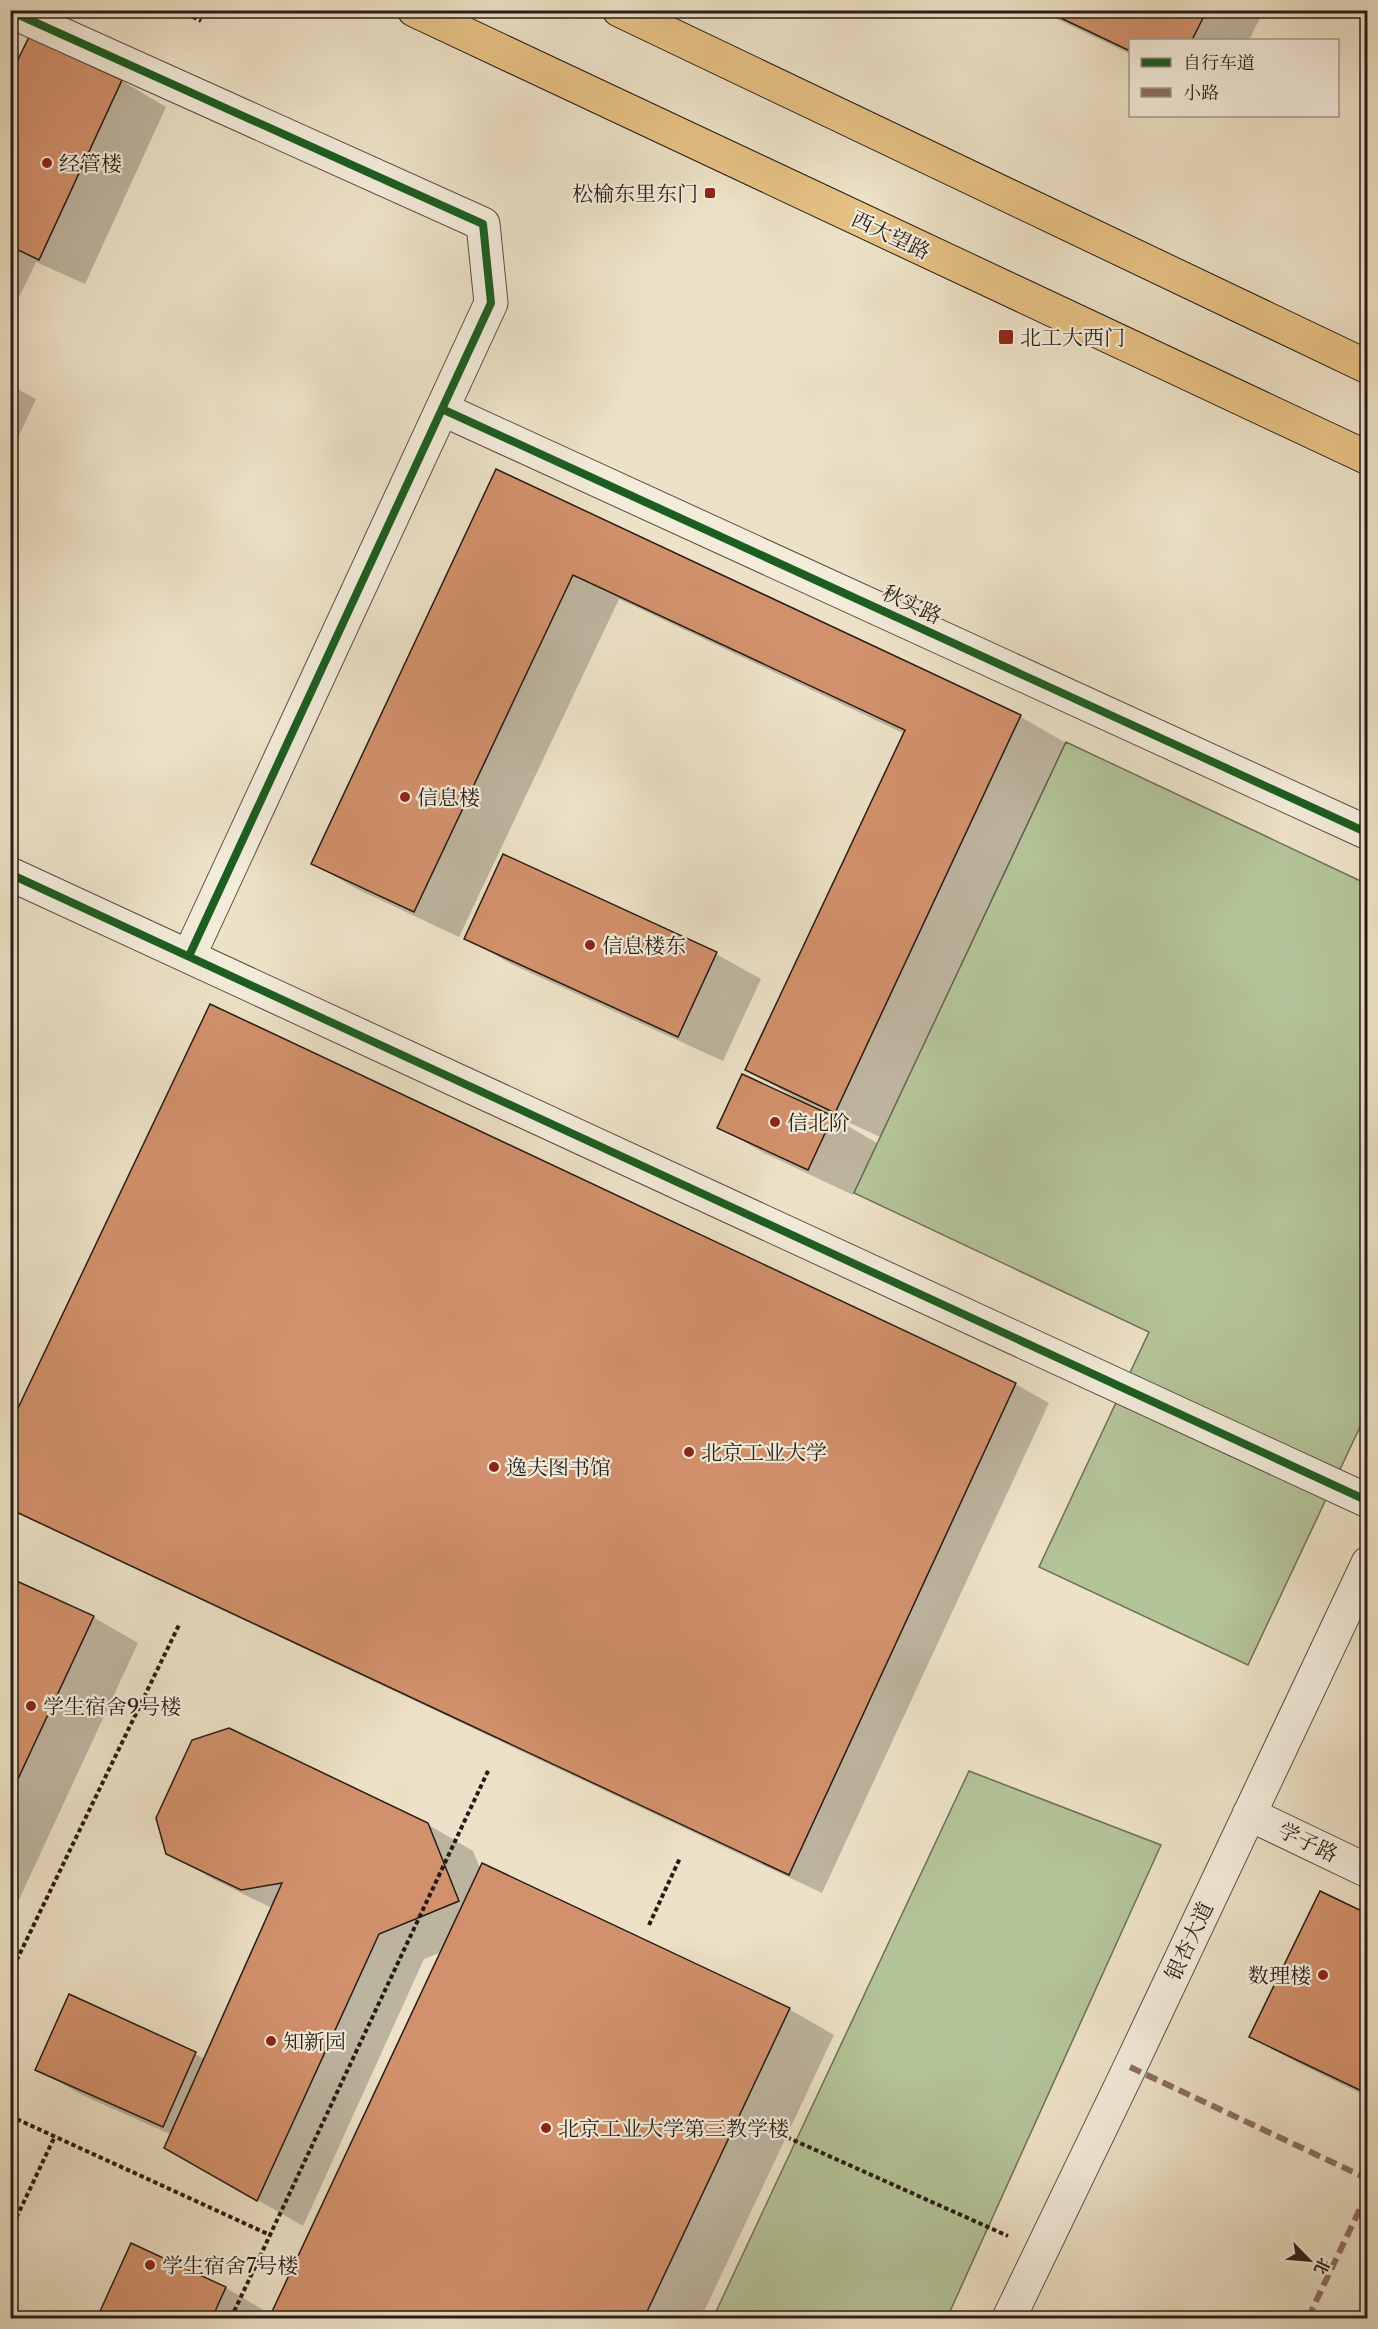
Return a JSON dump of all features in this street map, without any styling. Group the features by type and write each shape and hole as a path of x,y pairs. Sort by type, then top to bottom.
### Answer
{"main road":[{"name":"西大望路","path":"414,10 1368,458"},
{"path":"619,10 1368,367"}],"street":[{"path":"10,11 483,224 491,303 189,956"},
{"name":"秋实路","path":"442,409 1368,833"},
{"path":"10,874 1368,1501"},
{"name":"银杏大道","path":"1009,2319 1368,1563"},
{"name":"学子路","path":"1249,1814 1368,1871"}],"path":[{"path":"178,10 201,21"},
{"path":"10,1974 179,1625"},
{"path":"231,2319 489,1769"},
{"path":"649,1925 680,1857"},
{"path":"10,2116 270,2235"},
{"path":"773,2131 1041,2251"},
{"path":"10,2231 55,2136"}],"green space":[{"path":"1066,742 1367,884 1367,1412 1248,1665 1039,1567 1149,1332 854,1193"},
{"path":"969,1771 1161,1845 947,2318 713,2318"}],"building":[{"path":"1044,10 1207,10 1192,39 1129,39 1129,51"},
{"name":"经管楼","path":"29,37 122,80 39,260 10,246 10,76"},
{"name":"信息楼","path":"496,469 1021,715 835,1113 745,1070 905,730 573,575 414,912 311,864"},
{"name":"信息楼东","path":"503,854 717,952 678,1037 464,939"},
{"name":"逸夫图书馆","path":"210,1004 1016,1383 789,1875 10,1509 10,1425"},
{"name":"信北阶","path":"742,1074 833,1116 808,1170 717,1128"},
{"name":"学生宿舍9号楼","path":"10,1578 94,1616 10,1796"},
{"name":"知新园","path":"229,1728 428,1823 459,1901 379,1934 257,2201 164,2148 282,1883 241,1890 166,1854 156,1818 192,1740"},
{"name":"北京工业大学第三教学楼","path":"482,1863 790,2008 644,2318 269,2318"},
{"name":"数理楼","path":"1320,1891 1368,1914 1368,2094 1249,2037"},
{"path":"69,1994 196,2052 163,2127 35,2070"},
{"name":"学生宿舍7号楼","path":"131,2243 226,2287 212,2318 97,2318"},
{"path":"1368,2296 1368,2318 1356,2318"}],"marked path":[{"path":"1130,2067 1368,2179"},
{"path":"1308,2318 1368,2192"}],"cycle path":[{"path":"10,11 483,224 491,303 189,956"},
{"path":"442,409 1368,833"},
{"path":"10,874 1368,1501"}],"place":[{"name":"经管楼","path":"47,163"},
{"name":"松榆东里东门","path":"710,193"},
{"name":"北工大西门","path":"1006,337"},
{"name":"信息楼","path":"405,797"},
{"name":"信息楼东","path":"590,945"},
{"name":"信北阶","path":"775,1122"},
{"name":"北京工业大学","path":"689,1452"},
{"name":"逸夫图书馆","path":"494,1467"},
{"name":"学生宿舍9号楼","path":"31,1706"},
{"name":"数理楼","path":"1323,1975"},
{"name":"知新园","path":"271,2041"},
{"name":"北京工业大学第三教学楼","path":"546,2128"},
{"name":"学生宿舍7号楼","path":"150,2265"}]}
